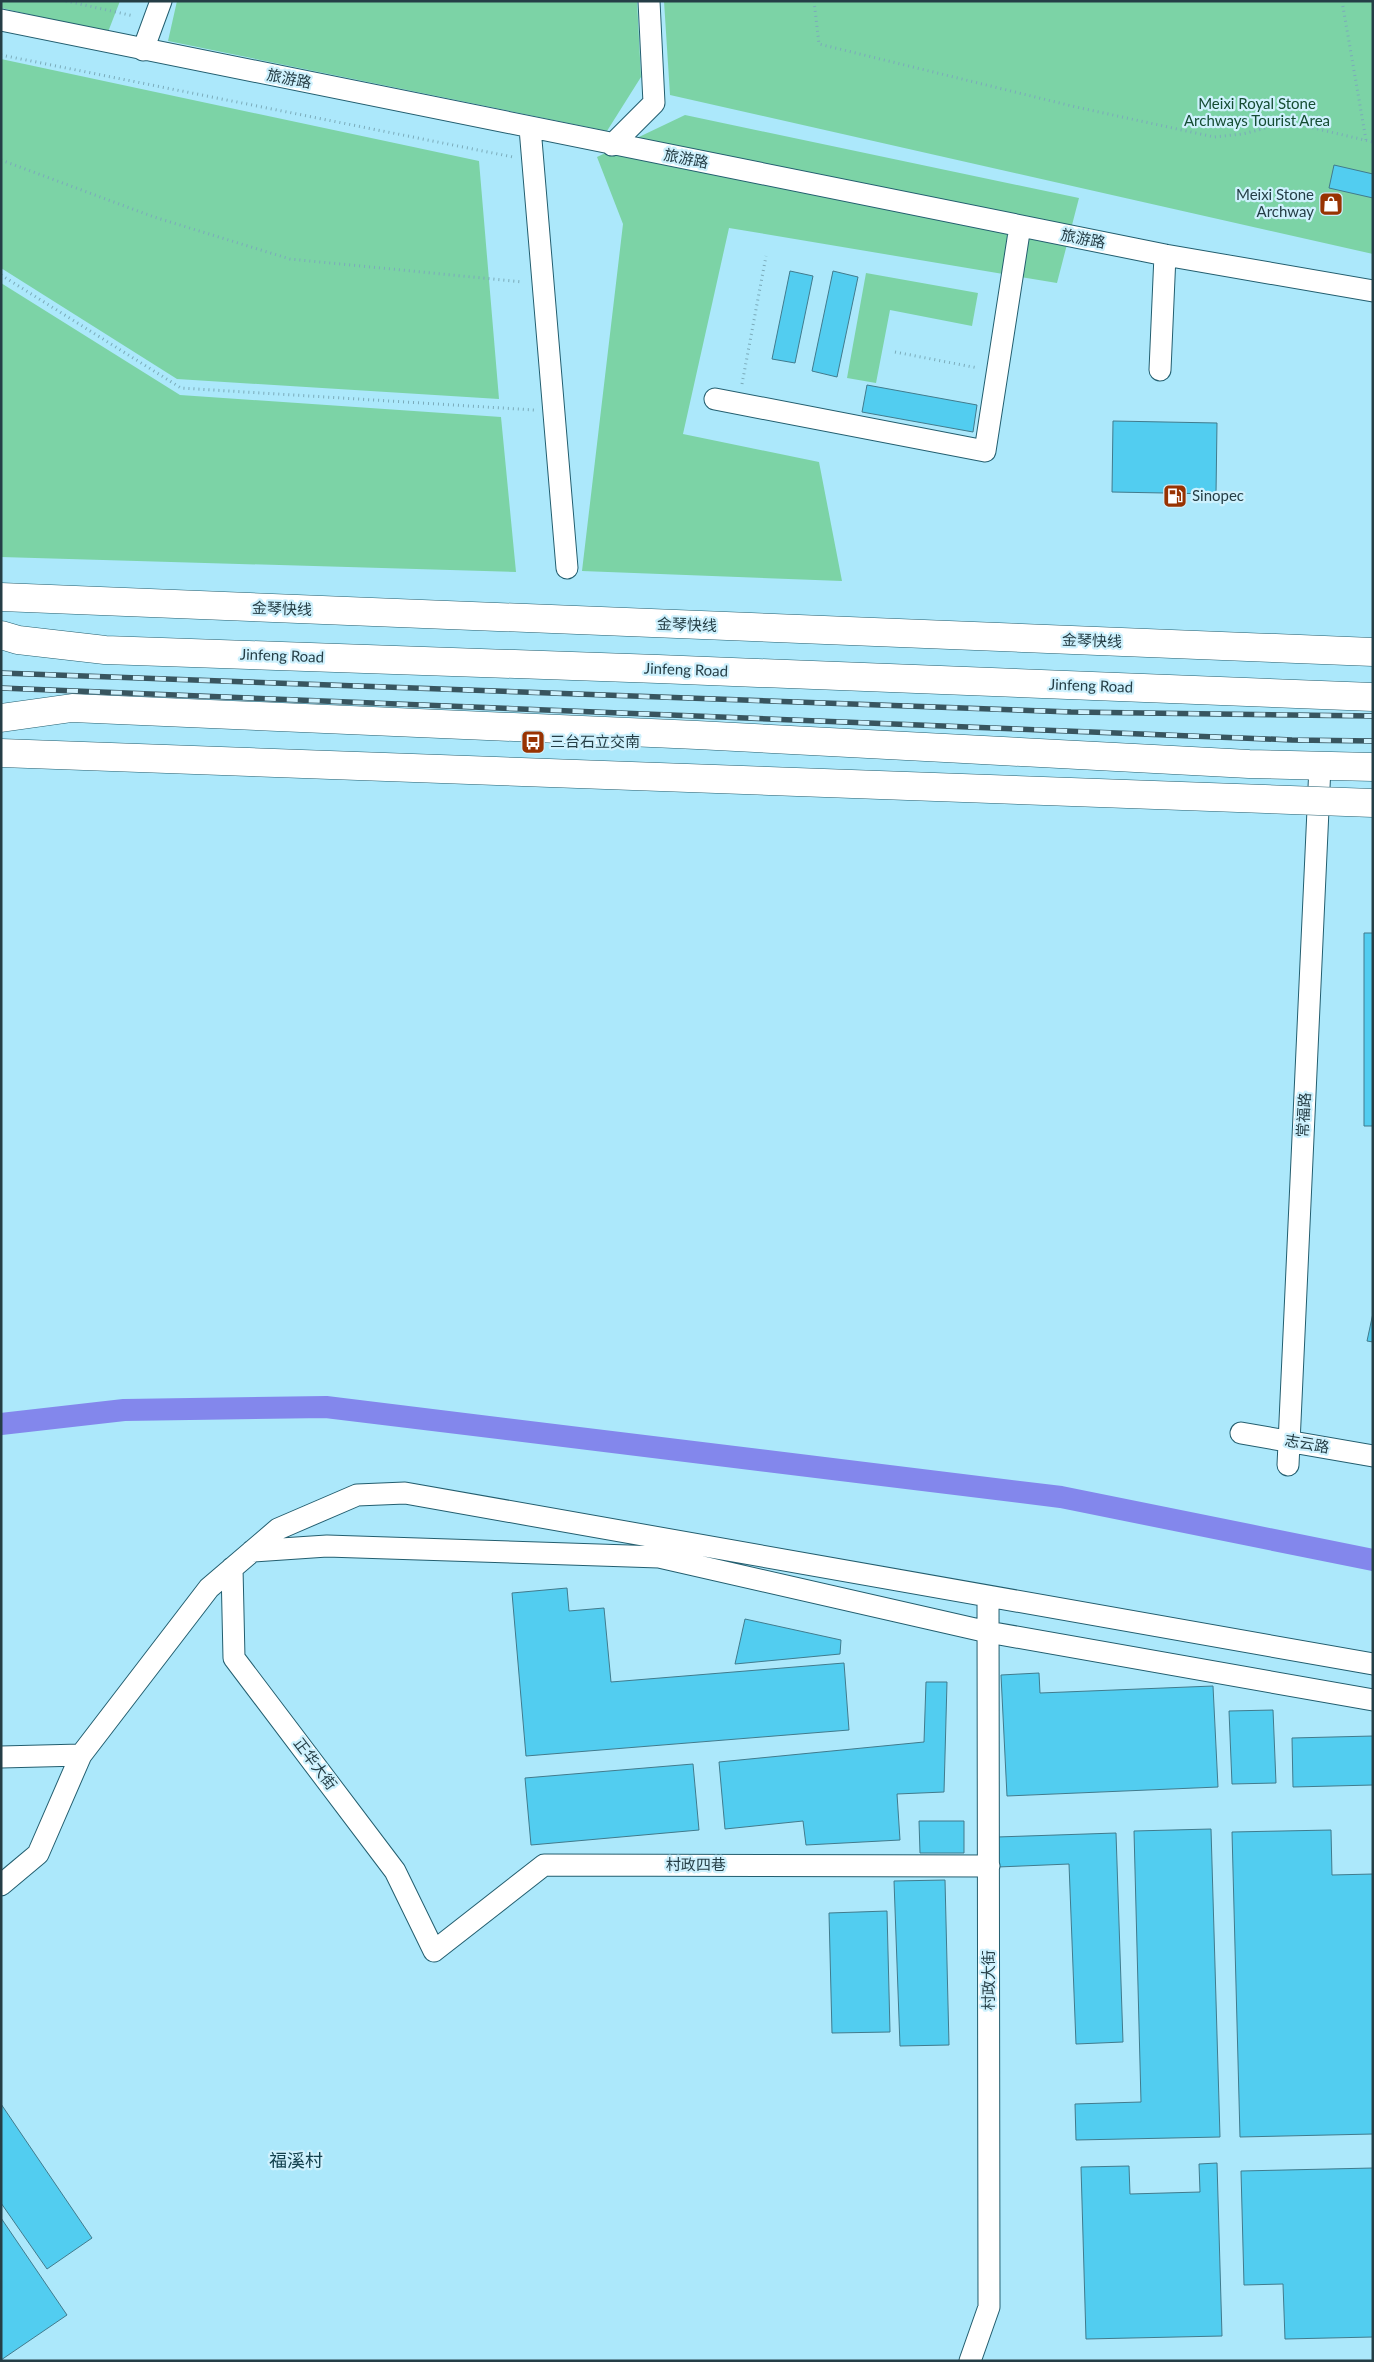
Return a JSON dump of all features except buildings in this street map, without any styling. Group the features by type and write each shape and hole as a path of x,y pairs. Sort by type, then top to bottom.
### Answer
{"main road":[{"name":"金琴快线","path":"1,598 1373,652"},
{"name":"Jinfeng Road","path":"1,635 18,640 105,650 648,668 1373,697"},
{"path":"1,706 697,735 1320,766 1373,767"},
{"path":"1,718 72,708"},
{"path":"1,753 1373,803"}],"street":[{"path":"612,144 654,102 649,1"},
{"path":"142,50 158,11"},
{"name":"旅游路","path":"1,20 142,50 1165,255 1373,291"},
{"path":"530,128 567,568"},
{"path":"715,399 985,451 1020,226"},
{"path":"1160,370 1165,255"},
{"name":"常福路","path":"1288,1465 1320,766"},
{"name":"志云路","path":"1241,1433 1373,1456"},
{"path":"1,1885 38,1854 81,1755 209,1588 278,1529 357,1495 405,1493 1373,1664"},
{"path":"252,1551 327,1546 659,1557 988,1632 1373,1700"},
{"name":"正华大街","path":"232,1568 234,1658 395,1871 434,1952"},
{"name":"村政大街","path":"970,2361 989,2307 988,1596"},
{"path":"1,1757 81,1755"},
{"name":"村政四巷","path":"434,1952 544,1864 988,1866"}],"path":[{"path":"66,1 158,11"},
{"path":"814,1 818,44 1076,107 1214,137 1243,134 1288,122 1373,142"},
{"path":"1342,1 1366,140"},
{"path":"1,55 532,161"},
{"path":"1,160 154,217 290,260 543,284"},
{"path":"738,404 766,256"},
{"path":"1,276 181,388 554,411"},
{"path":"895,352 997,372"}],"green space":[{"path":"1,1 120,1 108,32 1,8"},
{"path":"177,1 637,1 641,77 607,131 168,41"},
{"name":"Meixi Royal Stone Archways Tourist Area","path":"664,1 1373,1 1373,254 670,95"},
{"path":"1,59 479,161 499,399 177,379 1,268"},
{"path":"685,115 1079,198 1057,283 729,228 683,434 819,462 842,581 582,571 623,224 597,157"},
{"path":"866,273 978,293 972,326 890,310 876,383 847,378"},
{"path":"1,283 180,395 501,417 516,572 1,557"}],"waterway":[{"path":"1,1424 124,1410 326,1407 1061,1497 1373,1560"}],"railway":[{"path":"1,673 1071,712 1373,716"},
{"path":"1,688 1292,740 1373,741"}],"place":[{"name":"Meixi Stone Archway","path":"1331,204"},
{"name":"Sinopec","path":"1175,496"},
{"name":"三台石立交南","path":"533,742"}],"district":[{"name":"福溪村","path":"296,2161"}]}
